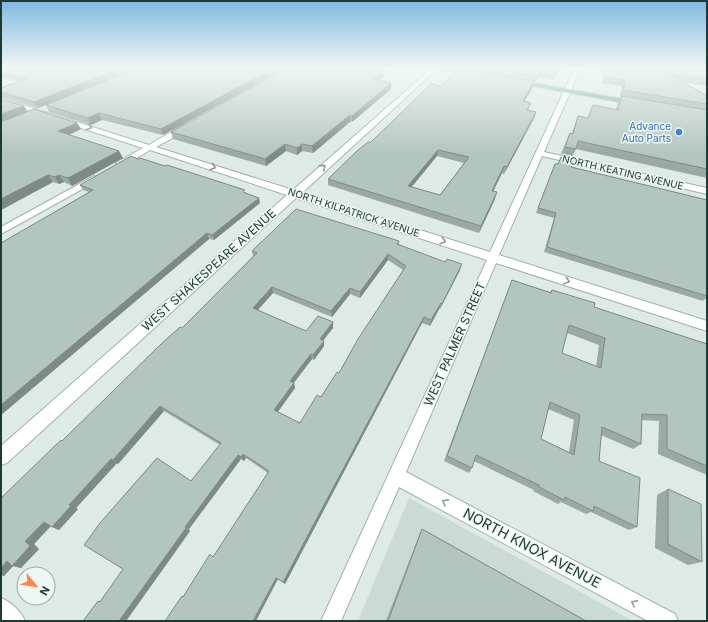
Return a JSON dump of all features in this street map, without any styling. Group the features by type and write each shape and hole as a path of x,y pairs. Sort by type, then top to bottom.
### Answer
{"main road":[{"path":"596,96 640,104"}],"street":[{"name":"WEST SHAKESPEARE AVENUE","path":"1,457 402,96"},
{"name":"WEST PALMER STREET","path":"331,621 566,96"},
{"name":"NORTH KILPATRICK AVENUE","path":"1,100 707,326"},
{"path":"27,116 51,106"},
{"path":"113,169 195,122"},
{"name":"NORTH KEATING AVENUE","path":"540,153 707,191"},
{"path":"1,232 100,176"},
{"name":"NORTH KNOX AVENUE","path":"396,476 668,621"},
{"path":"1,608 15,621"}],"shaded area":[{"path":"409,498 633,621 358,621"}],"building":[{"path":"14,96 49,96 34,102"},
{"path":"68,96 222,96 161,129 99,113 88,118 46,105"},
{"path":"236,96 376,96 312,146 302,144 297,148 285,144 265,159 171,132"},
{"path":"419,96 526,96 523,101 531,103 527,110 536,112 507,167 504,166 492,191 497,192 481,226 328,179 357,151 368,142 370,143","holes":["438,150 469,157 440,195 408,186"]},
{"path":"622,96 707,110 707,169 578,141 576,149 565,147 570,133 573,134 578,116 588,118 593,105 618,110"},
{"path":"659,96 707,96 707,104"},
{"path":"1,99 24,106 1,114"},
{"path":"34,109 77,123 58,131 119,151 68,178 59,175 55,177 48,175 1,199 1,122"},
{"path":"131,156 165,166 167,165 245,190 243,192 259,198 212,235 207,233 1,405 1,243 93,190 80,185"},
{"path":"561,157 573,160 571,167 707,200 707,296 547,247 556,213 538,208 555,164 558,164"},
{"path":"296,209 399,241 397,244 445,262 447,259 462,264 442,304 441,303 431,320 424,317 283,582 276,578 253,621 165,621 182,596 183,597 210,554 213,557 269,471 243,454 241,457 238,455 119,621 83,621 98,601 100,602 123,569 84,545 100,523 157,458 191,481 221,443 160,406 113,460 111,459 69,505 71,506 52,527 44,522 25,541 30,546 12,566 7,561 1,568 1,498 61,440 62,441 160,345 180,327 182,328 257,253 252,251","holes":["388,254 406,266 358,339 339,373 337,372 321,397 317,395 300,423 274,410 294,383 290,381 311,354 313,355 324,341 320,339 333,322 318,316 306,331 253,308 272,287 331,311 350,288 360,292"]},
{"path":"512,280 551,293 552,290 595,303 594,307 707,344 707,466 667,449 667,415 642,414 641,444 602,427 599,461 640,478 637,527 594,506 593,511 565,497 564,500 539,487 539,485 476,455 472,468 447,456","holes":["569,325 605,338 601,368 562,353","550,402 580,415 574,455 541,439"]},
{"path":"668,489 701,504 702,562 668,544"},
{"path":"422,529 586,621 388,621"}],"place":[{"name":"Advance Auto Parts","path":"679,132"}]}
